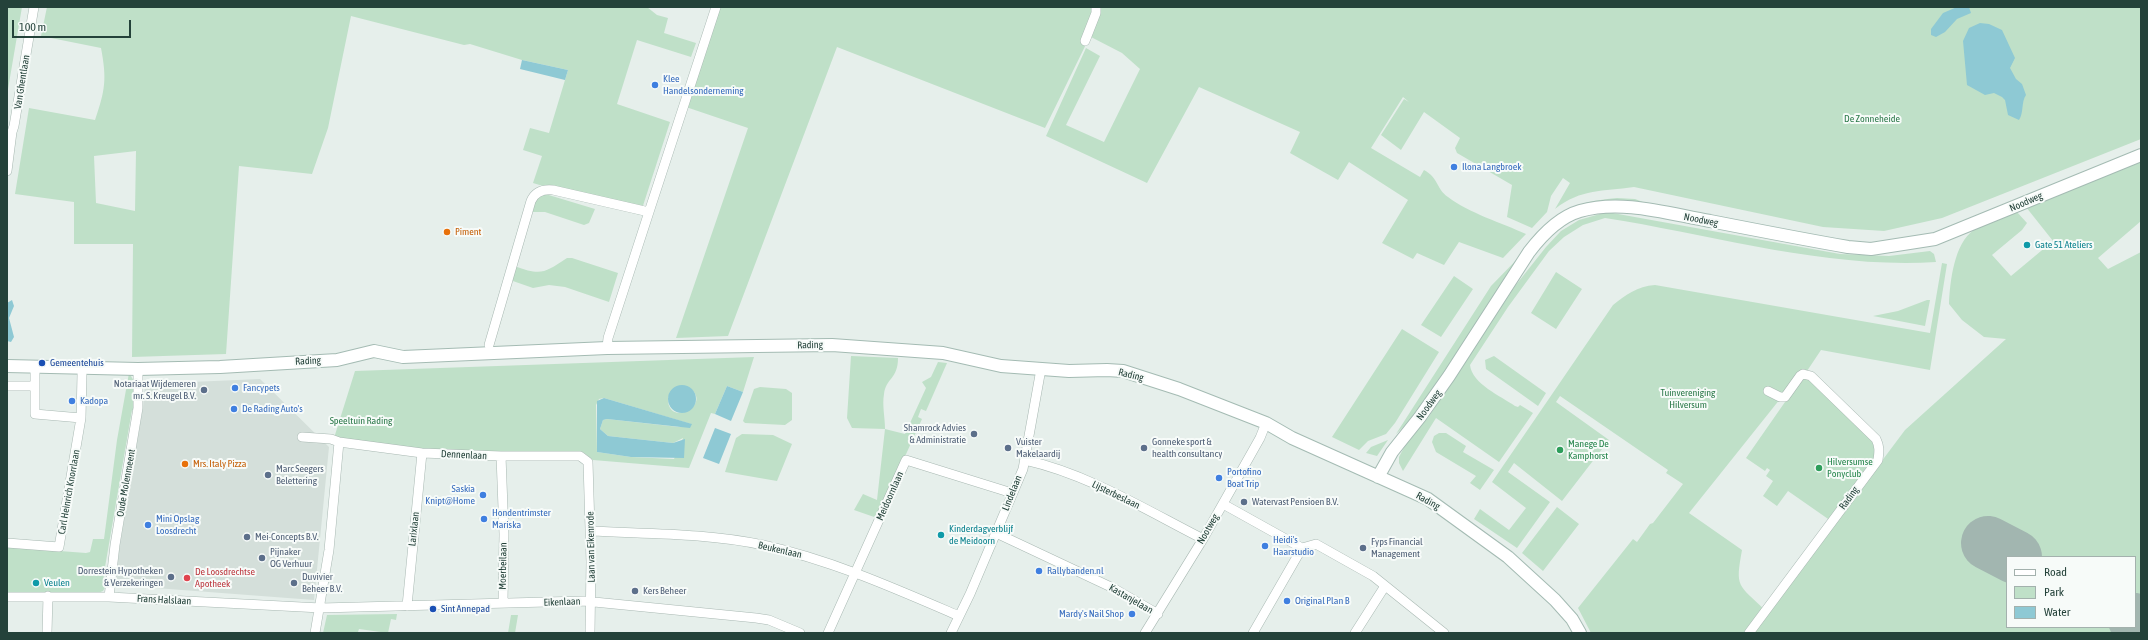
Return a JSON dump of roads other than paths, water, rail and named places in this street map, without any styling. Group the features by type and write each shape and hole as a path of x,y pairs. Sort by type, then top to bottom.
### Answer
{"main road":[{"name":"Noodweg","path":"1378,477 1392,452 1420,417 1449,376 1529,252 1542,236 1560,221 1579,211 1609,205 1648,210 1848,247 1871,249 1935,239 2141,155"},
{"name":"Rading","path":"7,366 138,369 220,367 337,360 374,351 403,357 607,348 832,345 943,353 1001,366 1123,372 1179,389 1266,423 1292,438 1428,499 1508,556 1555,600 1572,620 1580,633"}],"street":[{"name":"Van Ghentlaan","path":"7,171 9,133 14,126 34,7"},
{"path":"607,348 608,338 716,7"},
{"path":"1085,41 1096,13 1096,7"},
{"path":"489,345 531,201 535,194 542,190 553,190 649,212"},
{"path":"35,367 35,414 81,418"},
{"name":"Oude Molenmeent","path":"109,597 115,545 138,408 138,369"},
{"name":"Lindelaan","path":"951,633 996,533 1025,460 1041,369"},
{"name":"Carl Heinrich Knorrlaan","path":"12,543 59,547 81,418 82,374"},
{"name":"Rading","path":"1749,633 1878,460 1879,453 1879,446 1876,439 1811,376 1803,374 1800,376 1785,397 1780,397 1768,391"},
{"path":"7,386 35,386"},
{"name":"Nootweg","path":"1145,633 1203,539 1266,423"},
{"name":"Dennenlaan","path":"302,437 332,439 339,442 422,453 502,456 580,456 588,462"},
{"path":"315,633 321,608 329,550 339,442"},
{"name":"Larixlaan","path":"407,606 422,453"},
{"name":"Moerbeilaan","path":"502,456 504,534 502,603"},
{"name":"Meidoornlaan","path":"828,633 906,460 1012,493"},
{"name":"Lijsterbeslaan","path":"1025,460 1045,464 1091,482 1203,539"},
{"name":"Laan van Eikenrode","path":"588,462 591,531 590,633"},
{"path":"1223,504 1302,548"},
{"name":"Beukenlaan","path":"591,531 706,538 761,545 801,554 856,572 959,616"},
{"name":"Kastanjelaan","path":"996,533 1114,588 1158,614"},
{"path":"1253,633 1302,548 1316,544 1373,576 1444,633"},
{"path":"1355,633 1385,586"},
{"path":"47,633 48,596"},
{"name":"Frans Halslaan","path":"7,597 109,597 321,608"},
{"name":"Eikenlaan","path":"321,608 591,602 756,618 769,620 800,633"}],"water":[{"path":"1957,7 1969,7 1971,13 1957,19 1945,32 1936,37 1931,35 1931,29 1943,13"},
{"path":"1980,23 1989,24 2002,30 2015,58 2010,68 2016,79 2022,84 2026,95 2024,98 2022,114 2019,120 2008,115 2005,100 2002,97 1994,93 1985,95 1967,85 1963,41 1969,28"},
{"path":"522,60 568,70 565,80 520,69"},
{"path":"12,300 14,306 9,318 14,337 11,342 7,341 7,303"},
{"path":"682,385 692,389 696,399 692,409 682,413 672,409 668,399 672,389"},
{"path":"727,386 743,392 731,421 715,414"},
{"path":"604,398 692,424 690,428 607,419 603,420 600,429 608,436 673,443 685,439 684,458 631,457 597,452 597,401"},
{"path":"715,428 731,434 719,464 703,458"}],"place":[{"name":"Klee Handelsonderneming","path":"655,85"},
{"name":"Ilona Langbroek","path":"1454,167"},
{"name":"Piment","path":"447,232"},
{"name":"Gate 51 Ateliers","path":"2027,245"},
{"name":"Gemeentehuis","path":"42,363"},
{"name":"Fancypets","path":"235,388"},
{"name":"Notariaat Wijdemeren mr. S. Kreugel B.V.","path":"204,390"},
{"name":"Kadopa","path":"72,401"},
{"name":"De Rading Auto's","path":"234,409"},
{"name":"Shamrock Advies & Administratie","path":"974,434"},
{"name":"Vuister Makelaardij","path":"1008,448"},
{"name":"Gonneke sport & health consultancy","path":"1144,448"},
{"name":"Manege De Kamphorst","path":"1560,450"},
{"name":"Mrs. Italy Pizza","path":"185,464"},
{"name":"Hilversumse Ponyclub","path":"1819,468"},
{"name":"Marc Seegers Belettering","path":"268,475"},
{"name":"Portofino Boat Trip","path":"1219,478"},
{"name":"Saskia Knipt@Home","path":"483,495"},
{"name":"Watervast Pensioen B.V.","path":"1244,502"},
{"name":"Hondentrimster Mariska","path":"484,519"},
{"name":"Mini Opslag Loosdrecht","path":"148,525"},
{"name":"Kinderdagverblijf de Meidoorn","path":"941,535"},
{"name":"Mei-Concepts B.V.","path":"247,537"},
{"name":"Heidi's Haarstudio","path":"1265,546"},
{"name":"Fyps Financial Management","path":"1363,548"},
{"name":"Pijnaker OG Verhuur","path":"262,558"},
{"name":"Rallybanden.nl","path":"1039,571"},
{"name":"Dorrestein Hypotheken & Verzekeringen","path":"171,577"},
{"name":"De Loosdrechtse Apotheek","path":"187,578"},
{"name":"Veulen","path":"36,583"},
{"name":"Duvivier Beheer B.V.","path":"294,583"},
{"name":"Kers Beheer","path":"635,591"},
{"name":"Original Plan B","path":"1287,601"},
{"name":"Sint Annepad","path":"433,609"},
{"name":"Mardy's Nail Shop","path":"1132,614"}],"park label":[{"name":"De Zonneheide","path":"1872,119"},
{"name":"Tuinvereniging Hilversum","path":"1688,398"},
{"name":"Speeltuin Rading","path":"361,421"}]}
